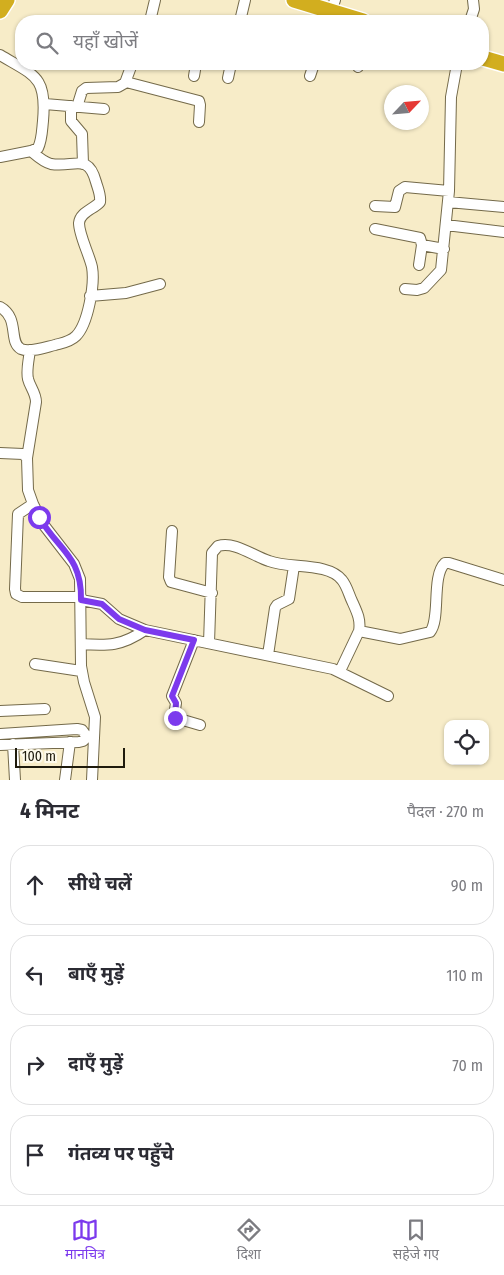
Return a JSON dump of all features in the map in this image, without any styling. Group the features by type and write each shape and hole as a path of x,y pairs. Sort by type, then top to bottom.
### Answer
{"highway":[{"path":"0,12 7,0"},
{"path":"294,0 344,15"},
{"path":"489,60 504,64"}],"street":[{"path":"151,15 155,0"},
{"path":"241,15 245,0"},
{"path":"472,0 474,9 472,15"},
{"path":"0,55 15,64"},
{"path":"0,157 31,151 40,145 44,94 39,81 25,70"},
{"path":"83,164 81,132 71,121 74,106 86,88 118,87 126,82 130,70"},
{"path":"194,76 195,70"},
{"path":"228,78 230,70"},
{"path":"310,76 312,70"},
{"path":"405,289 421,290 441,270 449,197 451,97 456,70"},
{"path":"126,82 199,101 199,122"},
{"path":"44,104 104,110"},
{"path":"0,306 8,312 17,344 22,349 30,350 64,343 75,337 85,320 90,296 93,280 92,270 79,225 82,216 98,204 100,199 93,172 89,166 83,164 49,163 31,151"},
{"path":"375,206 395,207 399,191 405,187 504,207"},
{"path":"446,225 504,232"},
{"path":"374,229 421,239 419,265"},
{"path":"422,245 444,249"},
{"path":"90,296 126,293 160,284"},
{"path":"30,350 28,374 29,382 35,393 36,402 27,458 28,490 43,524 68,556 78,571 80,579 82,671 95,717 92,780"},
{"path":"0,453 21,454 27,458"},
{"path":"33,504 18,514 16,594 22,597 81,598 102,604 119,619 145,630 340,671 388,696"},
{"path":"172,531 170,582 212,593"},
{"path":"210,643 213,550 218,546 225,545 268,561 331,572 341,579 357,613 360,624 359,631 340,671"},
{"path":"359,631 400,639 430,632 433,626 436,592 441,568 445,563 504,580"},
{"path":"268,655 275,608 289,599 294,566"},
{"path":"81,644 116,645 129,641 145,630"},
{"path":"194,640 172,696 176,703 175,718 200,725"},
{"path":"36,664 82,671"},
{"path":"0,711 45,709"},
{"path":"0,734 77,729 85,732 86,740 0,745"},
{"path":"65,780 70,742"},
{"path":"13,744 15,780"}],"route":[{"path":"39,517 78,571 81,600 102,604 119,619 145,630 194,640 187,662 172,696 176,703 175,718"}]}
